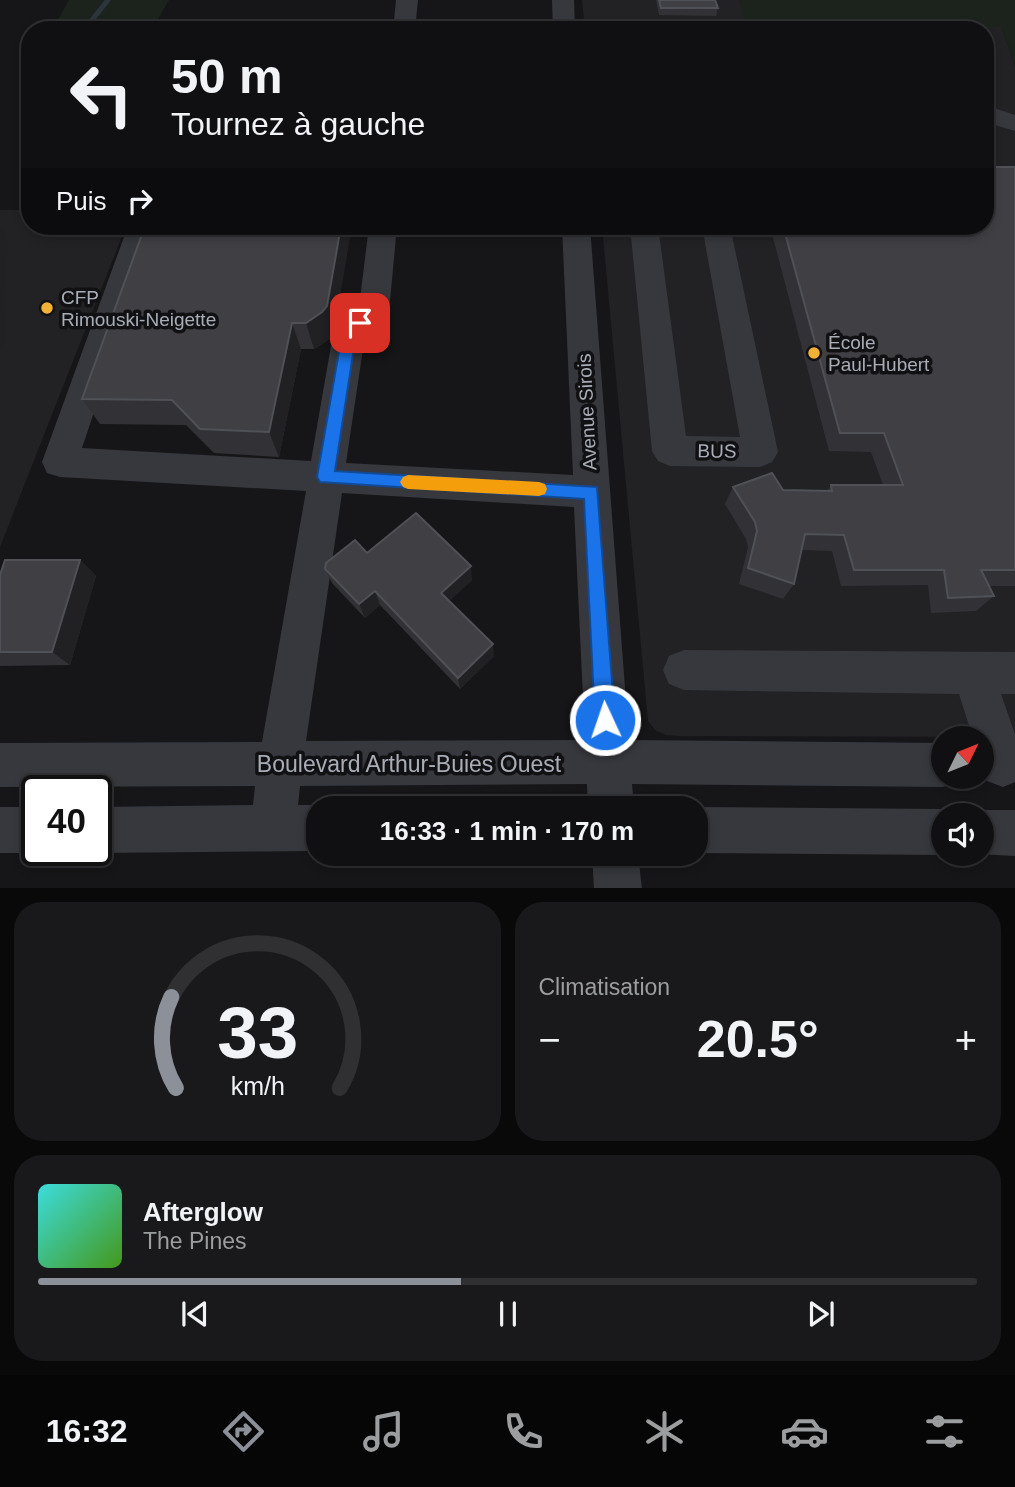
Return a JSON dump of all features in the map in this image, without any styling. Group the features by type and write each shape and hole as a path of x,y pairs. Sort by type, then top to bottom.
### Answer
{"street":[{"path":"405,21 407,0"},
{"path":"563,0 564,21"},
{"path":"994,116 1015,123"},
{"path":"139,235 60,462 592,492"},
{"path":"274,828 280,765 348,340 375,301 382,235"},
{"name":"Avenue Sirois","path":"577,235 610,796"},
{"name":"BUS","path":"645,235 670,451 760,452 718,235"},
{"path":"684,670 1015,673"},
{"path":"974,674 1000,765"},
{"name":"Boulevard Arthur-Buies Ouest","path":"0,765 608,762 931,765"},
{"path":"112,830 306,828"},
{"path":"0,830 21,830"},
{"path":"708,830 931,832"},
{"path":"994,833 1015,833"},
{"path":"616,866 618,888"}],"shaded area":[{"path":"69,0 169,0 157,21 57,21"},
{"name":"École Paul-Hubert","path":"582,0 739,0 746,21 584,21"},
{"path":"739,0 1015,0 1015,67 1002,27 994,27 994,21 745,21"},
{"name":"École Paul-Hubert","path":"994,27 1002,27 1015,67 1015,737 994,737 994,726 931,726 931,737 678,736 655,730 648,721 603,235 994,235"},
{"name":"CFP Rimouski-Neigette","path":"0,210 21,210 21,235 122,235 0,547"}],"building":[{"path":"659,0 715,0 718,8 661,8"},
{"path":"994,167 1015,167 1015,570 981,570 994,596 948,598 944,570 854,570 844,535 805,534 794,584 748,568 757,531 755,522 733,487 772,473 783,490 832,491 831,485 903,485 884,433 840,433 785,235 994,235"},
{"path":"142,235 339,235 327,306 306,323 292,323 269,432 200,429 172,400 82,399"},
{"path":"416,513 471,566 441,593 493,644 458,678 375,591 359,604 325,569 326,563 355,540 367,553"},
{"path":"5,560 80,560 52,652 0,652 0,575"}],"waterway":[{"path":"91,21 108,0"}],"slow traffic":[{"path":"408,482 539,489"}],"place":[{"name":"CFP Rimouski-Neigette","path":"47,308"},
{"name":"École Paul-Hubert","path":"814,353"}],"route":[{"path":"360,323 348,340 326,477 592,492 605,720"}]}
